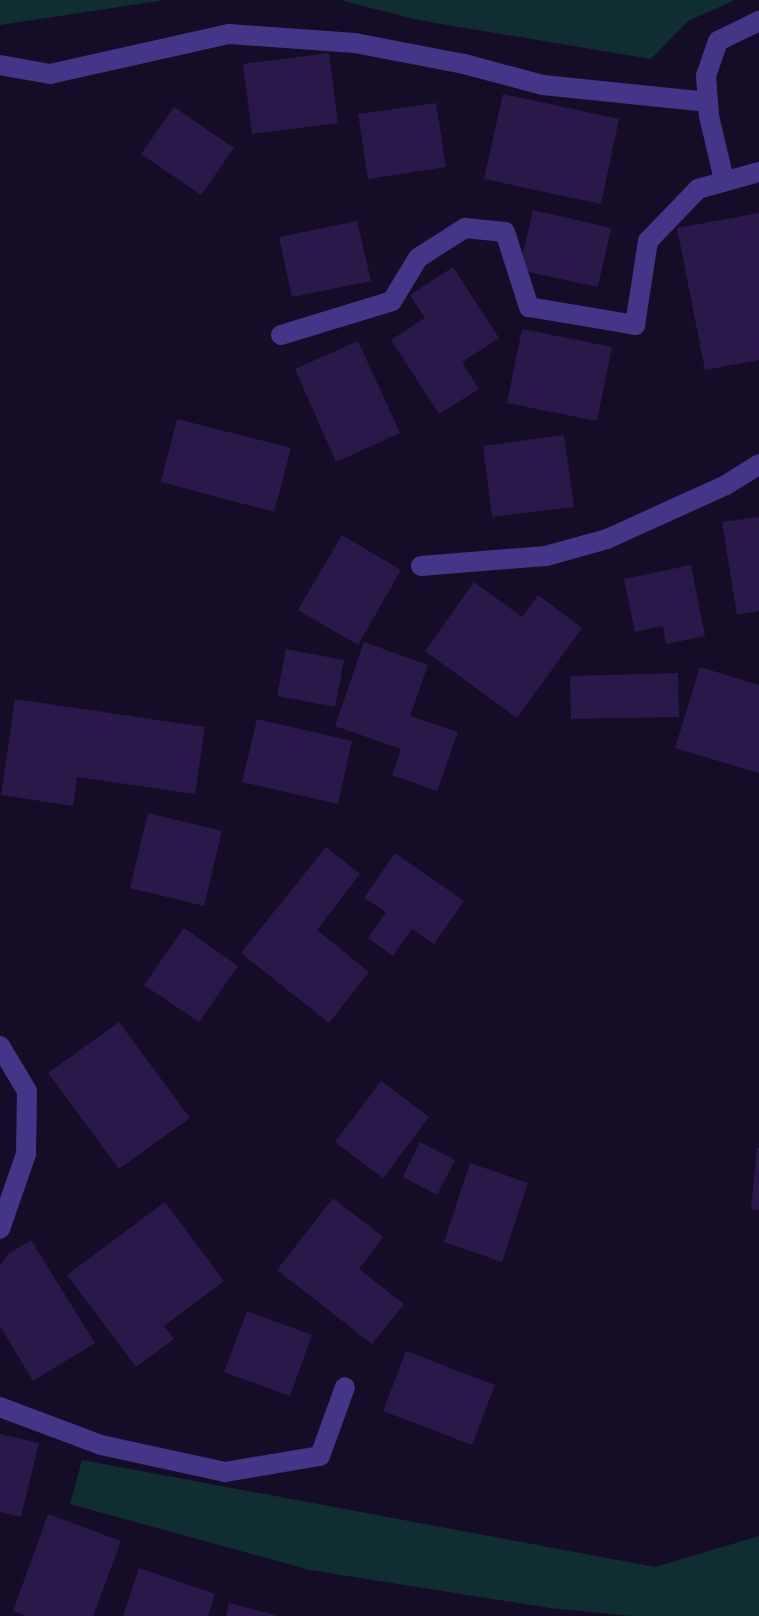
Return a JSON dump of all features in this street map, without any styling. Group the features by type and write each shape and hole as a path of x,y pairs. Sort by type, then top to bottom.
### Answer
{"street":[{"path":"724,180 708,102 706,76 718,41 759,21"},
{"path":"0,65 50,74 229,34 355,43 464,64 543,85 708,102"},
{"path":"281,335 392,301 418,258 465,228 505,232 529,307 635,325 648,241 698,189 759,172"},
{"path":"421,566 546,556 607,539 726,485 759,464"},
{"path":"0,1046 27,1091 26,1154 0,1229"},
{"path":"0,1407 101,1445 225,1472 320,1456 345,1387"}],"green space":[{"path":"0,0 165,0 0,25"},
{"path":"340,0 735,0 688,21 651,59 418,20"},
{"path":"82,1460 655,1567 759,1536 759,1616 631,1616 550,1608 310,1570 70,1504"}],"building":[{"path":"329,53 338,123 252,134 243,64"},
{"path":"503,94 619,119 601,204 484,179"},
{"path":"436,103 446,167 368,179 358,114"},
{"path":"174,107 234,148 201,195 141,154"},
{"path":"533,210 611,228 598,287 519,270"},
{"path":"759,213 759,360 705,370 677,228"},
{"path":"357,221 371,281 292,297 279,237"},
{"path":"453,267 499,338 462,362 479,389 439,414 391,340 425,318 410,295"},
{"path":"522,329 612,347 597,421 507,403"},
{"path":"358,341 400,433 336,462 295,369"},
{"path":"177,419 291,448 274,512 161,482"},
{"path":"564,435 574,507 492,517 483,446"},
{"path":"759,517 759,611 737,615 722,522"},
{"path":"342,535 401,570 358,645 298,610"},
{"path":"691,565 705,636 666,644 663,626 635,632 624,579"},
{"path":"474,582 522,617 538,595 582,628 517,718 425,651"},
{"path":"364,642 428,665 410,716 458,732 437,791 392,775 401,749 335,726"},
{"path":"286,649 344,660 335,707 277,696"},
{"path":"700,667 759,685 759,773 675,748"},
{"path":"678,673 679,717 571,719 570,676"},
{"path":"15,699 205,727 195,794 77,777 73,806 1,795"},
{"path":"257,719 352,741 338,804 242,782"},
{"path":"148,813 222,831 204,906 130,888"},
{"path":"326,847 360,874 317,930 369,972 329,1023 241,953"},
{"path":"395,853 464,901 434,944 412,929 393,956 368,938 386,912 364,898"},
{"path":"184,928 238,966 199,1022 144,985"},
{"path":"119,1022 190,1118 119,1169 48,1073"},
{"path":"381,1081 429,1117 383,1178 335,1142"},
{"path":"420,1142 455,1160 437,1195 403,1177"},
{"path":"759,1148 759,1210 751,1209"},
{"path":"470,1163 528,1183 502,1262 444,1242"},
{"path":"333,1198 383,1237 359,1269 404,1304 372,1344 277,1270"},
{"path":"165,1202 224,1281 164,1326 174,1339 136,1367 67,1275"},
{"path":"31,1240 95,1343 33,1381 0,1326 0,1266 8,1254"},
{"path":"247,1311 312,1335 290,1396 224,1372"},
{"path":"406,1351 495,1385 472,1445 383,1411"},
{"path":"0,1434 39,1443 21,1517 0,1512"},
{"path":"48,1514 121,1541 93,1616 27,1616 13,1611"},
{"path":"139,1568 215,1594 208,1616 123,1616"},
{"path":"229,1603 275,1615 226,1616"}]}
